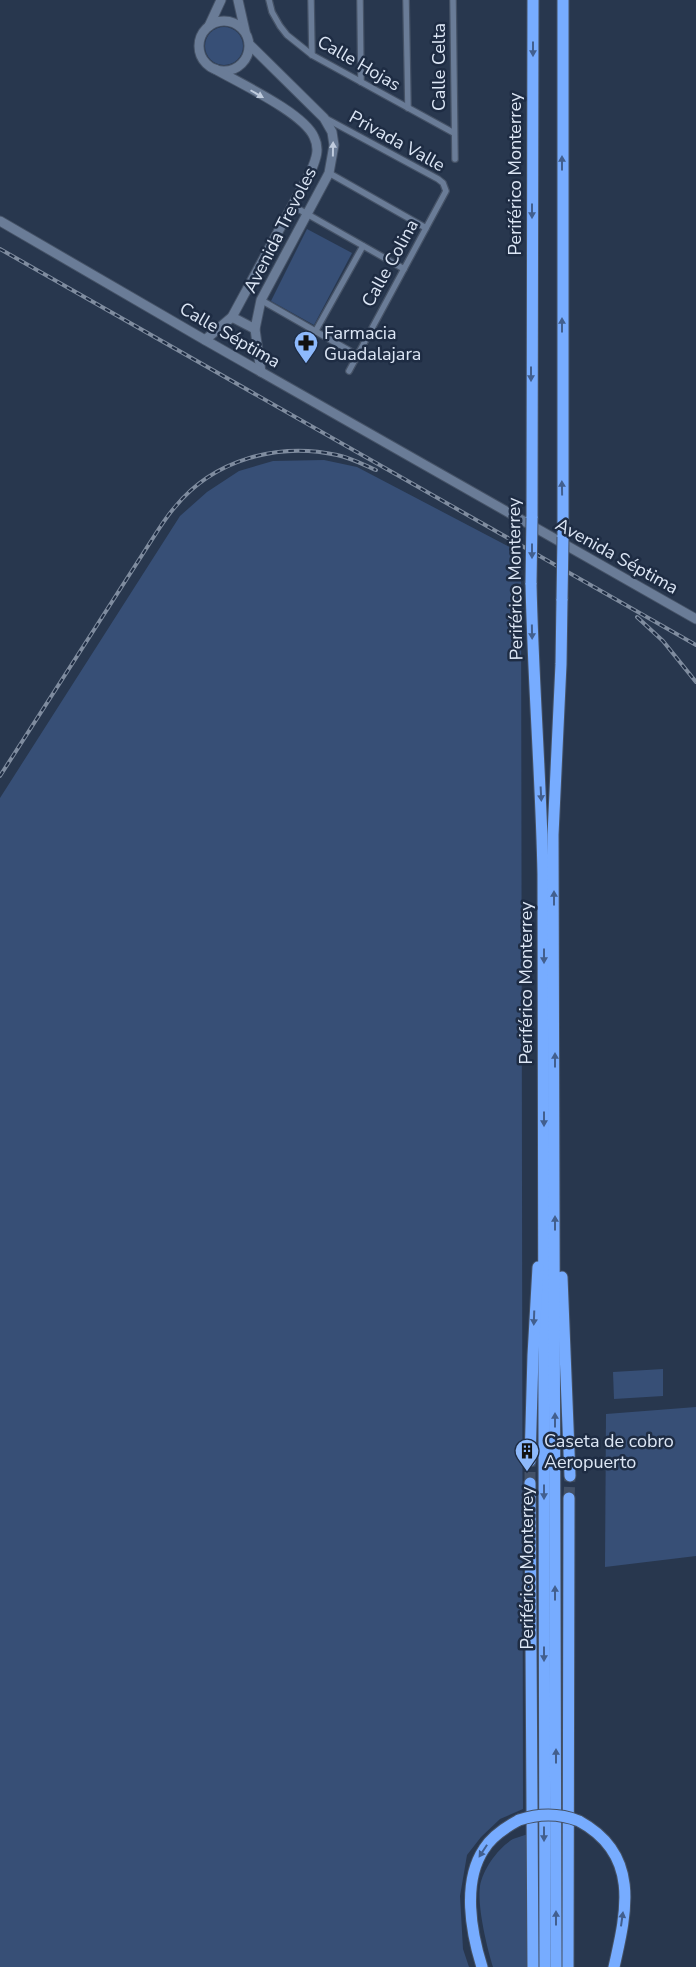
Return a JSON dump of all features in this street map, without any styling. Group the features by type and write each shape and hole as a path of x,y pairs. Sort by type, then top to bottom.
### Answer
{"highway":[{"name":"Periférico Monterrey","path":"533,0 527,520 533,670 541,795 543,874 545,1967"},
{"name":"Periférico Monterrey","path":"556,1967 553,835 561,664 563,537 563,0"},
{"path":"530,1461 535,1294 539,1258 544,1236"},
{"path":"555,1241 559,1255 562,1284 570,1476"},
{"path":"530,1483 533,1967"},
{"path":"568,1967 570,1498"},
{"path":"482,1967 472,1917 474,1870 484,1848 493,1837 519,1820 549,1814 579,1821 595,1831 612,1848 619,1860 624,1874 625,1901 614,1967"}],"street":[{"path":"221,0 209,26 203,32 199,50 202,58 208,65 215,70 228,71 239,67 247,57 250,45 238,0"},
{"name":"Calle Hojas","path":"269,0 272,12 287,36 312,55 454,133"},
{"path":"312,0 312,55"},
{"path":"360,0 361,82"},
{"path":"406,0 408,108"},
{"name":"Calle Celta","path":"453,0 455,159"},
{"path":"209,26 218,22 228,21 238,24 245,31"},
{"name":"Avenida Trevoles","path":"250,45 324,118 332,132 334,145 329,173 261,300 255,329 261,372"},
{"name":"Avenida Trevoles","path":"205,340 232,317 293,206 316,160 318,148 310,130 293,114 215,70"},
{"name":"Privada Valle","path":"324,118 438,179 445,187 444,196"},
{"path":"329,173 426,228"},
{"name":"Calle Colina","path":"349,371 444,196"},
{"path":"293,206 404,269"},
{"name":"Calle Séptima","path":"0,220 261,372 527,520"},
{"path":"316,332 363,246"},
{"path":"261,300 357,355"},
{"path":"232,317 255,329"},
{"name":"Avenida Séptima","path":"527,520 696,619"}],"shaded area":[{"path":"224,27 237,33 243,46 237,59 224,65 211,59 205,46 211,33"},
{"path":"307,229 352,253 314,325 271,301"},
{"path":"324,460 357,467 521,553 523,1809 500,1819 481,1837 467,1855 460,1896 463,1949 469,1967 0,1967 0,798 180,516 207,492 239,471 273,461"},
{"path":"663,1369 663,1396 614,1399 613,1372"},
{"path":"696,1407 696,1556 605,1567 606,1414"},
{"path":"528,1834 530,1967 493,1967 481,1915 480,1886 484,1873 497,1853 513,1839"}],"tunnel":[{"path":"530,1461 530,1483"},
{"path":"569,1498 570,1476"}],"railway":[{"path":"0,249 696,645"},
{"path":"0,776 161,526 172,510 191,490 228,466 249,458 271,453 293,451 337,455 376,470"},
{"path":"637,617 663,641 696,682"}],"place":[{"name":"Farmacia Guadalajara","path":"306,364"},
{"name":"Caseta de cobro Aeropuerto","path":"527,1472"}]}
